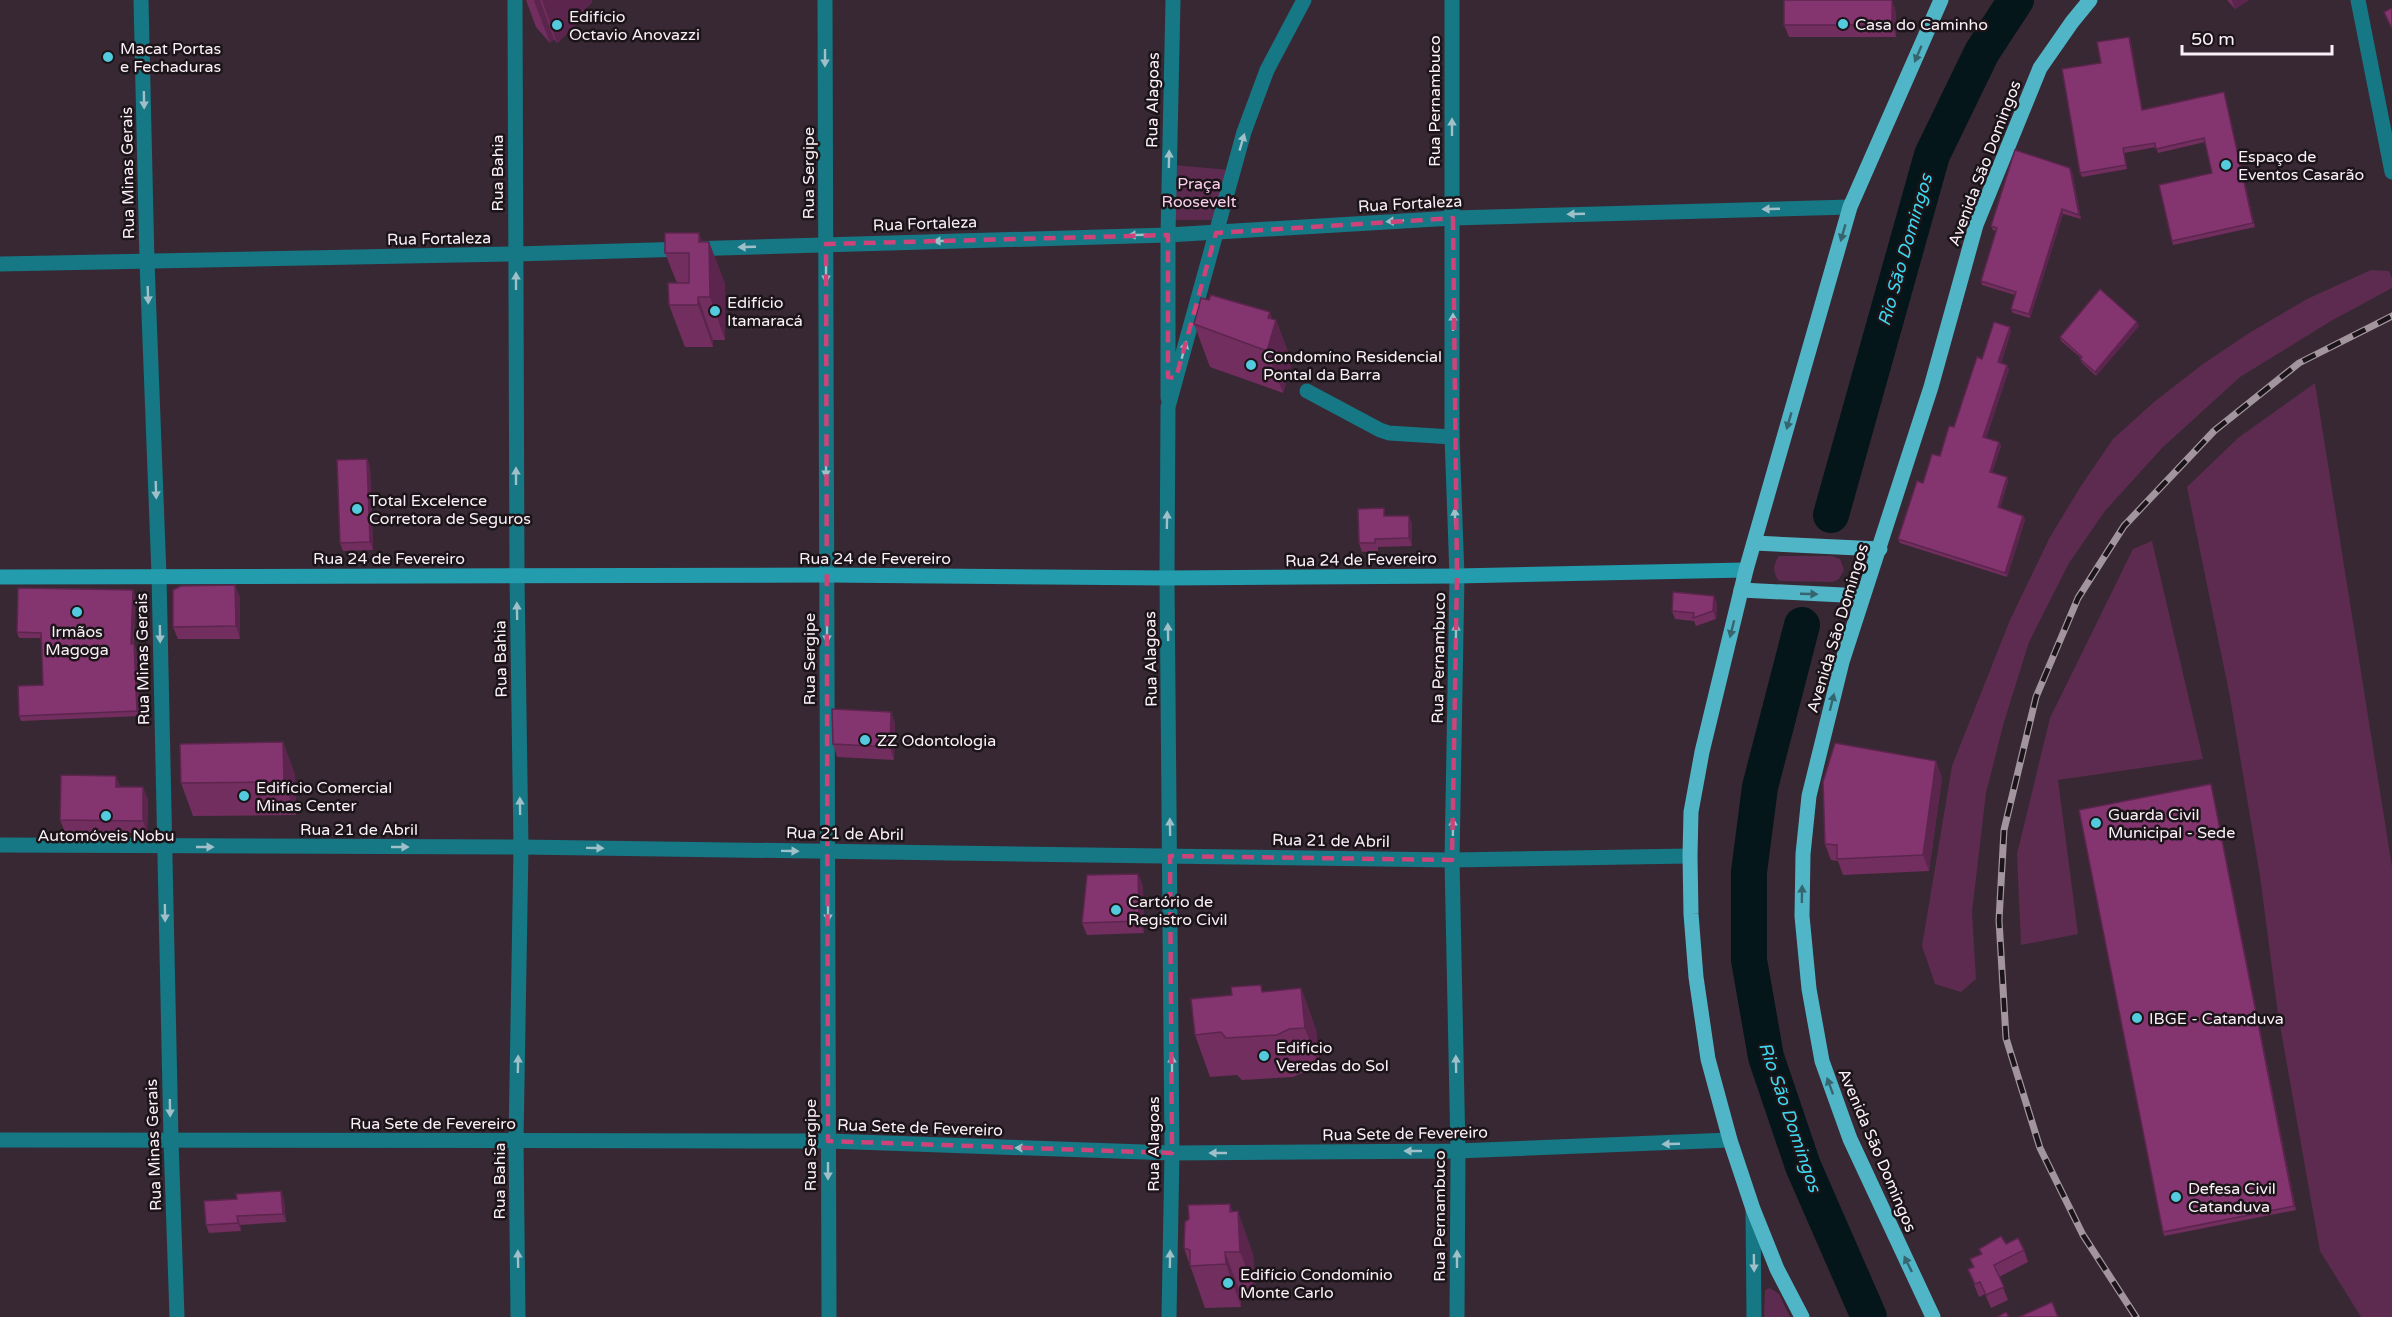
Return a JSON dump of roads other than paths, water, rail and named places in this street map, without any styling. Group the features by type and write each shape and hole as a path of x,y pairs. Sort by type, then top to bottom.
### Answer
{"main road":[{"name":"Avenida São Domingos","path":"1933,1317 1850,1139 1822,1061 1808,979 1802,916 1803,854 1809,796 1857,596 1880,549 1931,387 1976,225 2040,68 2090,0"},
{"path":"1802,1317 1777,1269 1753,1209 1730,1140 1708,1059 1696,977 1690,856 1691,812 1702,752 1746,570 1850,207 1936,3"},
{"path":"1754,543 1880,549"},
{"name":"Rua 24 de Fevereiro","path":"1,576 826,575 1167,578 1457,576 1746,570"},
{"path":"1741,590 1857,596"}],"street":[{"name":"Rua Minas Gerais","path":"141,0 147,262 159,575 177,1317"},
{"name":"Rua Bahia","path":"515,0 517,577 521,847 516,1141 518,1317"},
{"name":"Rua Sergipe","path":"825,0 829,1317"},
{"name":"Rua Alagoas","path":"1169,1317 1172,1153 1167,578 1168,235 1173,0"},
{"path":"1168,407 1245,132 1263,80 1304,0"},
{"name":"Rua Pernambuco","path":"1452,0 1452,437 1457,576 1452,860 1458,1151 1457,1317"},
{"path":"2358,0 2392,172"},
{"name":"Rua Fortaleza","path":"0,264 516,254 1168,235 1453,218 1850,207"},
{"path":"1307,391 1389,433 1452,437"},
{"name":"Rua 21 de Abril","path":"0,845 521,847 1452,860 1690,856"},
{"name":"Rua Sete de Fevereiro","path":"0,1140 828,1142 1172,1153 1458,1151 1730,1140"},
{"path":"1753,1209 1754,1317"}],"waterway":[{"name":"Rio São Domingos","path":"1831,515 1932,155 1982,52 2016,0"},
{"name":"Rio São Domingos","path":"1802,625 1760,787 1749,872 1749,960 1766,1057 1803,1166 1869,1317"}],"railway":[{"path":"2136,1317 2083,1235 2040,1148 2006,1038 1999,920 2004,830 2036,697 2078,598 2124,526 2214,431 2299,363 2392,316"}],"place":[{"name":"Casa do Caminho","path":"1843,24"},
{"name":"Edifício Octavio Anovazzi","path":"557,25"},
{"name":"Macat Portas e Fechaduras","path":"108,57"},
{"name":"Espaço de Eventos Casarão","path":"2226,165"},
{"name":"Edifício Itamaracá","path":"715,311"},
{"name":"Condomíno Residencial Pontal da Barra","path":"1251,365"},
{"name":"Total Excelence Corretora de Seguros","path":"357,509"},
{"name":"Irmãos Magoga","path":"77,612"},
{"name":"ZZ Odontologia","path":"865,740"},
{"name":"Edifício Comercial Minas Center","path":"244,796"},
{"name":"Automóveis Nobu","path":"106,816"},
{"name":"Guarda Civil Municipal - Sede","path":"2096,823"},
{"name":"Cartório de Registro Civil","path":"1116,910"},
{"name":"IBGE - Catanduva","path":"2137,1018"},
{"name":"Edifício Veredas do Sol","path":"1264,1056"},
{"name":"Defesa Civil Catanduva","path":"2176,1197"},
{"name":"Edifício Condomínio Monte Carlo","path":"1228,1283"}],"park label":[{"name":"Praça Roosevelt","path":"1199,192"}]}
